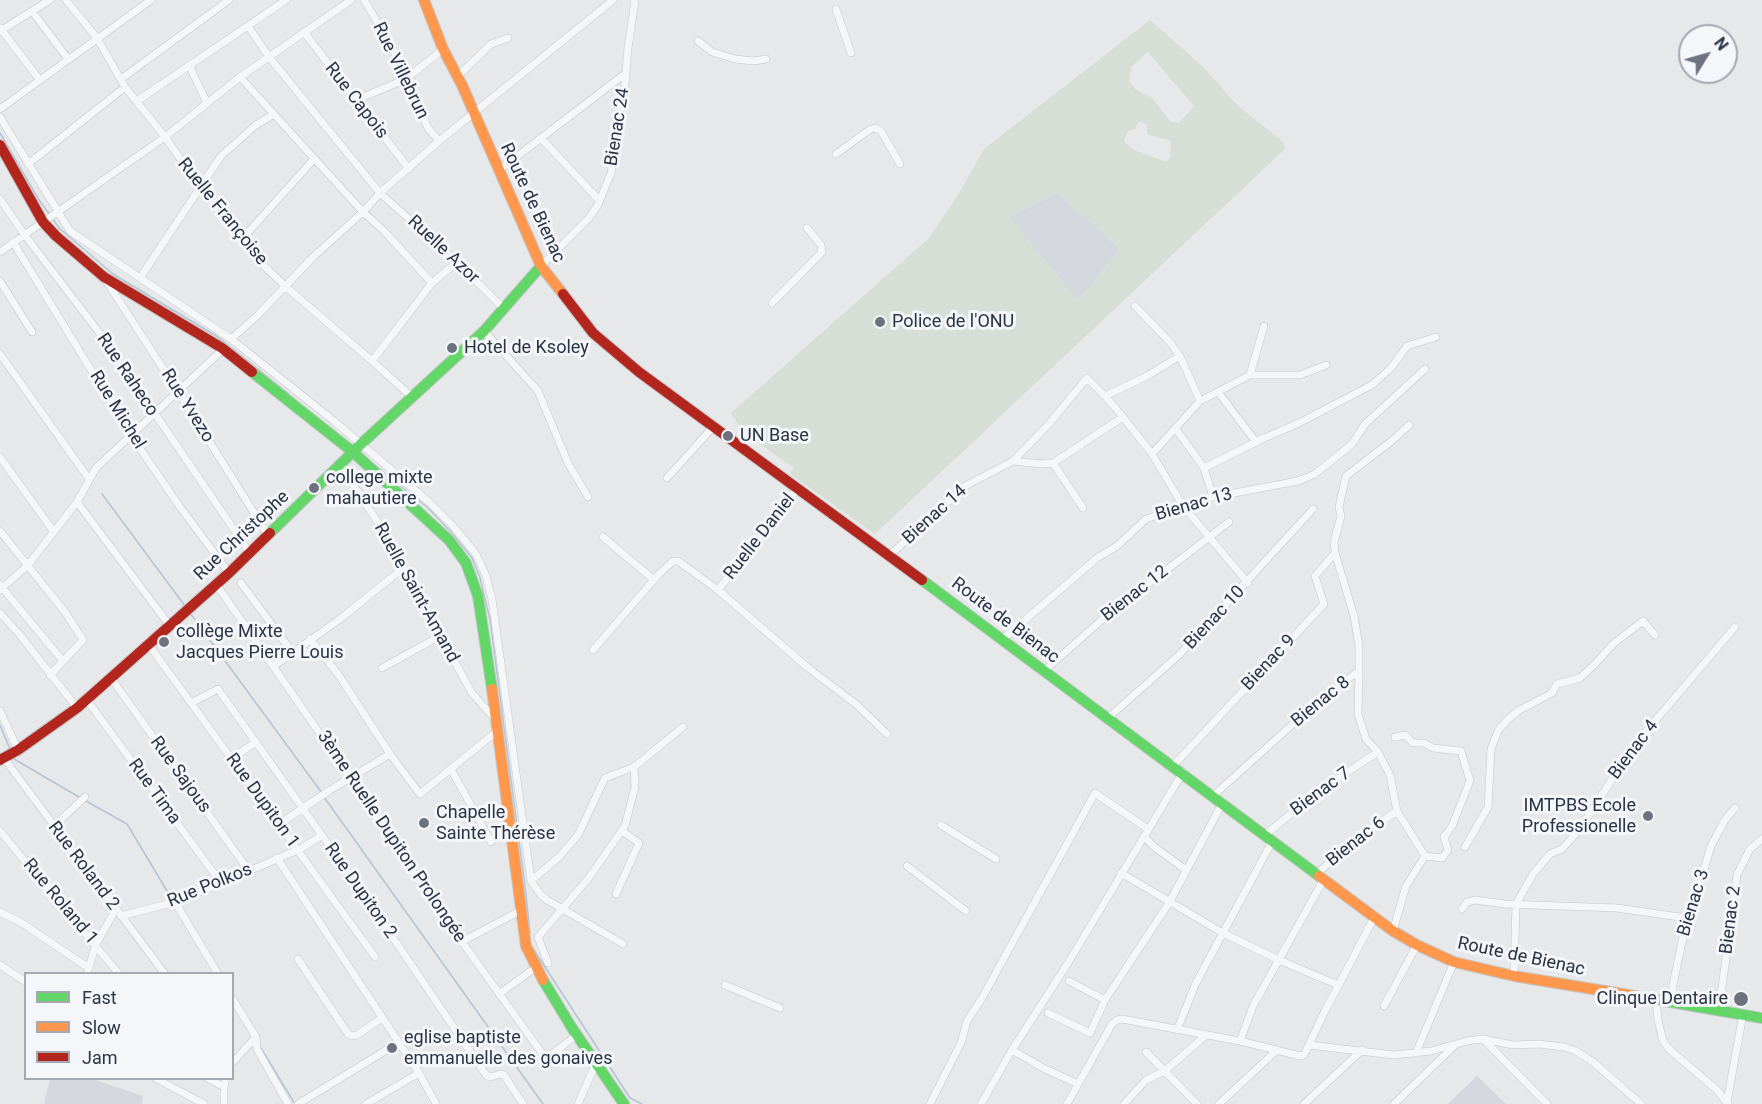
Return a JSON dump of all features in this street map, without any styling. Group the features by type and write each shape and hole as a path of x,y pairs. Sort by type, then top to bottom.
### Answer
{"street":[{"path":"39,79 0,30 36,6 50,0"},
{"name":"Ruelle Françoise","path":"66,0 97,39 125,87 165,137 199,186 261,263 411,396"},
{"path":"0,109 151,0"},
{"path":"121,79 229,0"},
{"path":"137,101 286,0"},
{"path":"0,252 165,137 240,77 351,0"},
{"name":"Rue Villebrun","path":"364,0 389,41 428,128 439,141"},
{"name":"Route de Bienac","path":"424,0 443,49 541,266 592,333 639,372 890,555 1393,931 1417,945 1454,962 1514,976 1762,1018"},
{"path":"231,339 380,193 439,141 613,0"},
{"name":"Bienac 24","path":"541,266 589,218 612,172 635,0"},
{"path":"36,6 68,59"},
{"path":"836,9 851,53"},
{"name":"Ruelle Azor","path":"248,26 269,57 380,193 457,262 504,309"},
{"name":"Rue Capois","path":"304,32 409,169"},
{"path":"457,77 491,44 508,38"},
{"path":"698,41 712,52 735,59 754,61 766,59"},
{"path":"356,100 406,80 443,49"},
{"path":"189,65 207,104"},
{"path":"498,171 626,73"},
{"path":"240,77 363,212 432,283"},
{"path":"28,164 125,87"},
{"path":"140,278 221,156 256,125 274,114"},
{"path":"0,117 57,212 78,238 231,339 357,448 449,540 466,563 478,596 526,946 535,968 624,1104"},
{"path":"836,154 875,128 881,131 900,164"},
{"path":"541,138 599,200"},
{"path":"0,145 44,221 56,236 104,277 222,348 429,502 476,554 486,576 496,625 531,881 541,895 623,944"},
{"path":"242,239 314,159"},
{"name":"Rue Raheco","path":"0,199 104,339 250,553"},
{"path":"772,303 822,252 821,245 807,228"},
{"name":"Rue Michel","path":"13,242 130,434 229,573"},
{"path":"372,360 432,283 457,262"},
{"name":"Rue Christophe","path":"1,758 18,750 87,700 229,573 411,396 484,331 541,266"},
{"name":"Rue Yvezo","path":"104,277 268,536"},
{"path":"0,281 32,332"},
{"path":"1135,306 1169,341 1180,356 1200,401"},
{"path":"1250,375 1264,326"},
{"path":"484,331 538,391 568,463 588,497"},
{"path":"1204,468 1299,423 1373,384 1397,361 1402,350 1407,346 1436,337"},
{"path":"63,661 1,588 28,565 77,502 96,468 222,348"},
{"path":"0,354 89,479"},
{"path":"1180,356 1147,376 1106,396 1152,454 1183,506 1248,583"},
{"path":"1152,454 1200,401 1250,375 1300,375 1326,366"},
{"name":"Bienac 13","path":"1003,639 1097,558 1117,546 1146,519 1213,497 1298,481 1315,474 1352,444 1365,424 1425,369"},
{"name":"Bienac 14","path":"890,555 965,486 1013,461 1048,425 1087,378 1106,396"},
{"path":"1218,392 1256,442"},
{"path":"1013,461 1053,463 1123,417"},
{"name":"Bienac 8","path":"1048,1013 1090,1033 1105,1000 1169,903 1218,799 1324,696 1359,670 1359,646 1354,616 1335,553 1334,542 1341,516 1338,507 1346,476 1409,425"},
{"path":"667,478 714,426"},
{"path":"1176,429 1204,468 1213,497"},
{"path":"0,458 54,532"},
{"path":"1053,463 1083,508"},
{"name":"Ruelle Saint-Amand","path":"340,465 377,521 472,693 494,718"},
{"name":"Ruelle Daniel","path":"593,650 673,561 678,561 718,590 798,488"},
{"path":"77,502 170,626"},
{"name":"Bienac 10","path":"1108,718 1180,654 1248,583 1313,509"},
{"name":"Bienac 12","path":"1044,671 1106,617 1229,522"},
{"path":"0,531 65,612 83,640 51,675"},
{"path":"603,537 654,580"},
{"name":"Bienac 9","path":"1178,769 1324,604 1316,576 1335,553"},
{"path":"274,666 402,569"},
{"path":"241,583 292,652"},
{"name":"3ème Ruelle Dupiton Prolongée","path":"216,584 461,942 544,1056 548,1057 577,1035"},
{"path":"718,590 807,667 857,705 887,734"},
{"path":"0,613 77,708"},
{"path":"1465,847 1488,807 1491,749 1498,730 1506,721 1518,711 1552,693 1557,684 1580,678 1613,644 1643,621 1655,635"},
{"name":"Bienac 4","path":"1514,976 1516,904 1533,874 1550,854 1562,849 1580,829 1632,748 1735,627"},
{"path":"382,668 440,636"},
{"path":"310,639 338,674 390,754 420,794 496,732"},
{"name":"Rue Dupiton 1","path":"149,645 375,957"},
{"path":"1359,670 1358,714 1366,739 1378,752 1390,775 1397,811 1425,856"},
{"name":"Rue Sajous","path":"111,678 249,871"},
{"name":"Rue Dupiton 2","path":"191,703 218,689 322,835 486,1075 490,1077 504,1075 523,1104"},
{"name":"Rue Tima","path":"87,700 221,883"},
{"path":"0,711 18,750"},
{"path":"531,881 560,856 578,835 605,778 634,767 683,727"},
{"path":"1395,736 1405,735 1413,743 1424,743 1433,748 1461,751 1470,781 1452,826 1444,837 1448,850 1442,858 1425,856"},
{"path":"231,759 256,742"},
{"name":"Bienac 7","path":"1269,838 1320,790 1378,752"},
{"path":"279,824 318,797 390,754"},
{"name":"Rue Roland 2","path":"1,758 163,972"},
{"path":"548,963 538,937 588,879 625,826 635,788 634,767"},
{"path":"451,769 491,842"},
{"path":"981,1104 1146,833 1178,769"},
{"path":"930,1104 961,1043 966,1021 982,998 1095,793 1146,833 1153,846 1186,870"},
{"path":"53,827 82,800"},
{"name":"Bienac 3","path":"1673,1004 1673,985 1687,918 1711,846 1725,820 1735,808"},
{"name":"Bienac 6","path":"1240,1041 1253,1006 1279,960 1320,876 1349,844 1397,811"},
{"path":"941,825 996,860"},
{"name":"Rue Roland 1","path":"0,831 117,972"},
{"path":"616,894 639,843 622,831"},
{"name":"Rue Polkos","path":"119,913 174,902 297,850 322,835"},
{"path":"1177,1030 1196,983 1269,838"},
{"name":"Bienac 2","path":"1719,1010 1737,875 1750,849 1762,839"},
{"path":"1393,931 1406,886 1425,856"},
{"path":"277,858 419,1073 433,1103"},
{"path":"907,866 966,911"},
{"path":"1121,873 1223,933 1338,985"},
{"path":"1462,909 1470,900 1617,908 1687,918"},
{"path":"174,902 217,972"},
{"path":"461,942 520,911"},
{"path":"0,912 22,923 88,971 96,944 119,913"},
{"path":"1067,1104 1112,1024 1117,1020 1122,1019 1240,1041 1300,1056 1304,1055 1375,916"},
{"path":"1384,1006 1417,945"},
{"path":"298,959 348,1034 357,1035 382,1018"},
{"path":"1416,1053 1454,962"},
{"path":"0,965 24,981"},
{"path":"499,994 535,968"},
{"path":"1069,981 1105,1000"},
{"path":"725,985 780,1008"},
{"path":"1656,1000 1663,1041 1728,1103"},
{"path":"234,1001 256,1037 257,1049 288,1104"},
{"path":"1728,1103 1743,1014"},
{"path":"1124,1104 1146,1080 1165,1071 1206,1035"},
{"path":"234,1061 256,1037"},
{"path":"1309,1045 1394,1055 1416,1053 1483,1039 1513,1045 1546,1044 1576,1051 1641,1104"},
{"path":"1483,1039 1547,1104"},
{"path":"298,1104 398,1043"},
{"path":"1394,1104 1457,1044"},
{"path":"1012,1050 1078,1084"},
{"path":"1219,1104 1277,1050"},
{"path":"1304,1104 1362,1050"},
{"path":"1146,1052 1197,1104"},
{"path":"578,1104 596,1063"},
{"path":"366,1104 419,1073"},
{"path":"158,1080 204,1104"},
{"path":"211,1080 224,1087"},
{"path":"224,1104 226,1080"}],"shaded area":[{"path":"1150,20 1202,66 1238,106 1282,141 1286,148 875,534 790,474 794,468 743,432 731,413 929,238 958,195 984,149","holes":["1148,52 1194,106 1179,123 1171,122 1152,98 1135,89 1129,81 1132,66","1141,121 1147,125 1147,134 1171,142 1170,158 1166,162 1134,150 1125,143 1128,131 1135,129","1058,193 1120,249 1078,301 1009,217"]},
{"path":"1058,193 1120,249 1078,301 1009,217"},
{"path":"1477,1076 1506,1104 1448,1104"},
{"path":"50,1080 95,1080 143,1096 142,1104 44,1104"}],"waterway":[{"path":"0,133 50,215"},
{"path":"53,219 59,228 113,274 218,337 289,394"},
{"path":"371,462 428,508 451,532 472,558 480,578 490,620 530,933"},
{"path":"102,494 185,606"},
{"path":"190,613 322,793"},
{"path":"0,725 10,749"},
{"path":"14,759 79,797"},
{"path":"324,797 543,1104"},
{"path":"86,801 127,824 173,901"},
{"path":"532,947 630,1098 642,1104"},
{"path":"259,1045 295,1104"}],"traffic: fast":[{"path":"270,533 361,444 484,331 541,266"},
{"path":"252,372 353,452 449,540 466,563 478,596 492,689"},
{"path":"922,580 1319,876"},
{"path":"543,980 572,1028 624,1104"},
{"path":"1647,998 1762,1018"}],"traffic: slow":[{"path":"424,0 443,49 462,85 541,266 563,294"},
{"path":"492,689 526,946 543,980"},
{"path":"1319,876 1393,931 1454,962 1514,976 1647,998"}],"traffic: jam":[{"path":"0,145 43,222 56,236 104,277 222,348 252,372"},
{"path":"563,294 593,333 639,372 922,580"},
{"path":"0,760 77,708 229,573 270,533"}],"place":[{"name":"Police de l'ONU","path":"880,322"},
{"name":"Hotel de Ksoley","path":"452,348"},
{"name":"UN Base","path":"728,436"},
{"name":"college mixte mahautiere","path":"314,488"},
{"name":"collège Mixte Jacques Pierre Louis","path":"164,642"},
{"name":"IMTPBS Ecole Professionelle","path":"1648,816"},
{"name":"Chapelle Sainte Thérèse","path":"424,823"},
{"name":"Clinque Dentaire","path":"1741,999"},
{"name":"eglise baptiste emmanuelle des gonaives","path":"392,1048"}]}
